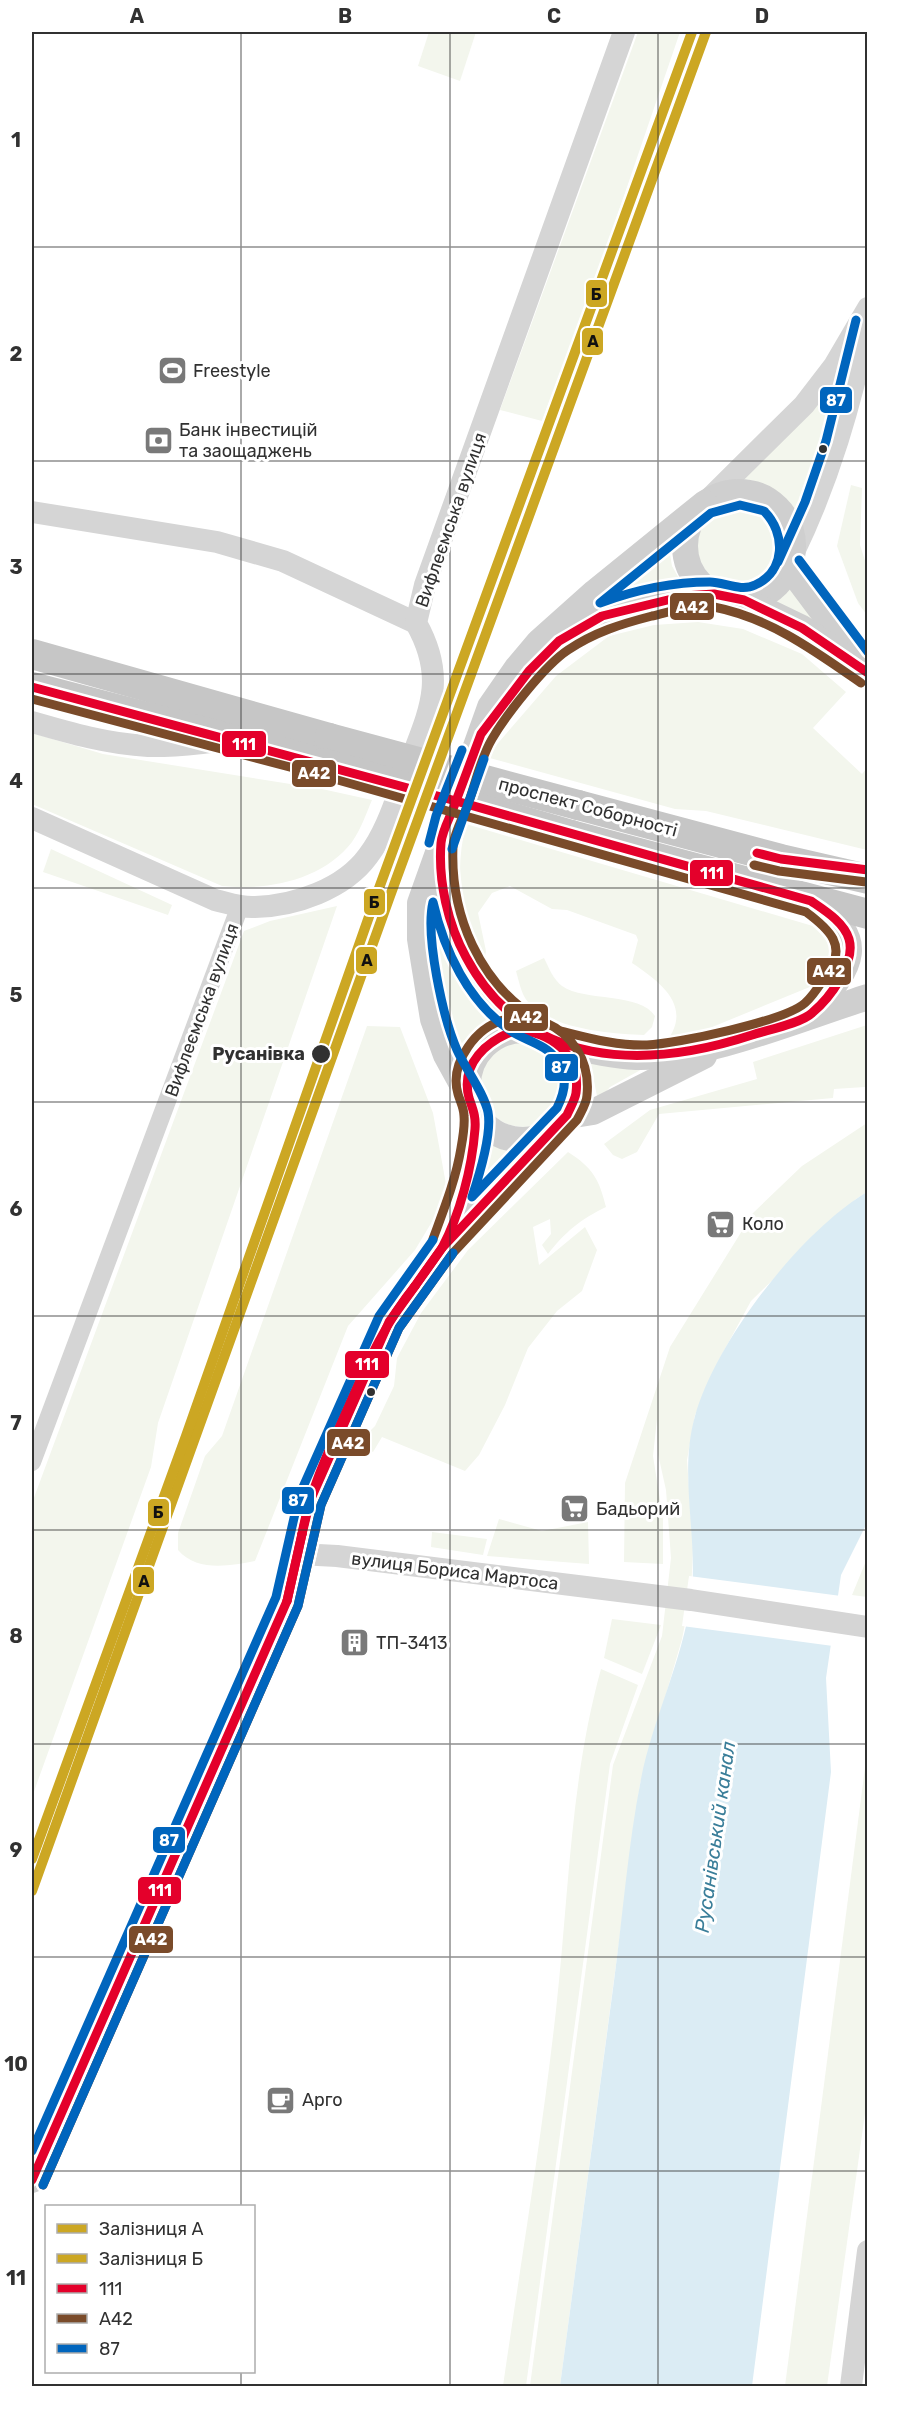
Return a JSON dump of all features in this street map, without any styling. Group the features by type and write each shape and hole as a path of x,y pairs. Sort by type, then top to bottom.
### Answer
{"highway":[{"name":"проспект Соборності","path":"32,654 326,751 572,836 810,901 867,914"},
{"name":"проспект Соборності","path":"32,687 229,740 326,751 578,804 781,859 867,879"}],"main road":[{"path":"547,1134 532,1139 516,1139 500,1135 487,1126 472,1105 446,1055 433,1019 420,939 420,903 490,706 517,668 540,642 595,591 705,503 721,495 738,492 756,495 773,504 785,518 792,535 791,560 772,590 744,600"},
{"path":"705,503 693,517 686,533 685,551 689,569 700,583 714,594 729,599 744,600 802,628 867,672"},
{"path":"791,560 867,672"},
{"path":"481,734 529,671 559,640 602,616 626,608 684,596 714,594"},
{"path":"441,842 446,906 455,937 477,978 513,1018 558,1043 601,1053 649,1057 736,1040 867,997"},
{"path":"781,859 867,870"},
{"path":"810,901 832,915 849,938 849,958 837,983 811,1015"},
{"path":"444,1245 471,1161 472,1105 468,1079 473,1061 483,1046 506,1033 533,1030"},
{"path":"568,1116 593,1112 736,1040"},
{"path":"32,2180 287,1601 310,1501 389,1322 444,1245 547,1134 568,1116 575,1102 578,1086 576,1070 569,1055 558,1043"}],"street":[{"name":"Вифлеємська вулиця","path":"32,1462 240,906 271,905 300,899 329,888 352,874 374,848 388,821 434,692 433,663 428,643 416,622 425,585 624,32"},
{"path":"705,503 804,405 834,366 867,308"},
{"path":"791,560 816,507 838,444 867,323"},
{"path":"32,512 217,542 283,561 416,622"},
{"path":"32,722 83,737 120,744 150,746 229,740"},
{"path":"32,818 215,900 240,906"},
{"name":"вулиця Бориса Мартоса","path":"299,1554 337,1556 611,1590 867,1627"},
{"path":"851,2386 867,2251"}],"shaded area":[{"path":"429,32 476,32 460,81 418,66"},
{"path":"638,32 680,32 599,269 542,421 500,410"},
{"path":"851,351 798,522 787,504 774,491 759,483 738,478"},
{"path":"851,485 862,488 860,545 867,567 867,615 858,603 837,546"},
{"path":"731,503 747,503 763,510 774,521 781,537 778,561 769,575 747,587 731,587 715,580 704,569 697,553 697,537 704,521 715,510"},
{"path":"668,542 672,566 685,589 591,608"},
{"path":"794,579 827,634 772,603 787,592"},
{"path":"698,622 743,629 802,654 846,692 813,728 862,774 867,768 867,850 706,811 675,809 486,757 556,676 609,636 654,625"},
{"path":"32,733 103,754 322,789 372,800 352,842 326,866 293,880 275,884 257,887 222,886 32,804"},
{"path":"466,824 823,929 838,939 843,951 822,982 661,1048 676,1022 676,1010 665,990 632,963 638,940 636,935 567,910 552,909 510,886 492,893 478,913 486,951 484,962 469,928 462,894 460,860"},
{"path":"51,849 172,905 168,915 43,872"},
{"path":"337,906 158,1423 151,1467 32,1797 32,1503 244,931 270,921"},
{"path":"433,912 458,969 496,1019 483,1024 474,1032 460,1056 447,1021 439,986 434,949"},
{"path":"544,958 554,977 562,986 572,991 625,1000 648,1008 655,1016 652,1027 644,1035 599,1031 566,1024 538,1011 524,995 516,971"},
{"path":"867,1025 867,1094 865,1087 834,1089 833,1098 659,1114 637,1152 622,1159 613,1155 604,1144 650,1110 757,1079 753,1062"},
{"path":"367,1026 400,1027 433,1113 448,1195 415,1250 348,1326 255,1561 224,1566 194,1562 178,1550 178,1533 205,1456 222,1436"},
{"path":"523,1041 540,1044 554,1053 563,1067 566,1084 563,1101 554,1115 540,1124 523,1127 506,1124 492,1115 483,1101 480,1084 483,1067 492,1053 506,1044"},
{"path":"590,1061 644,1068 610,1087 598,1101"},
{"path":"867,1123 867,1192 856,1199 751,1301 720,1358 695,1415 687,1460 693,1549 691,1593 682,1639 640,1784 560,2386 530,2386 613,1765 662,1636 671,1558 666,1490 658,1454 657,1419 653,1456 663,1519 663,1564 624,1562 625,1483 670,1347 753,1213 802,1166"},
{"path":"485,1141 508,1152 478,1182"},
{"path":"568,1152 584,1163 594,1175 606,1207 574,1227 548,1254 542,1245 551,1234 550,1219 533,1227 539,1265 585,1227 597,1250 582,1291 557,1311 528,1348 505,1405 479,1455 465,1471 382,1437 373,1452 358,1443 375,1426 394,1386 397,1358 421,1313 468,1250"},
{"path":"499,1519 542,1531 588,1522 589,1564 487,1556"},
{"path":"432,1532 487,1539 483,1555 431,1547"},
{"path":"867,1558 867,1597 852,1595 866,1561"},
{"path":"612,1619 661,1625 642,1674 604,1658"},
{"path":"601,1669 638,1685 610,1764 526,2386 503,2386 550,2057 577,1796 583,1753"},
{"path":"867,1752 868,2092 827,2386 785,2386"}],"water":[{"name":"Русанівський канал","path":"867,1192 867,1523 841,1575 826,1678 831,1772 752,2386 560,2386 636,1804 646,1756 681,1646 691,1600 693,1554 688,1461 695,1416 721,1355 764,1291 815,1233 841,1210"}],"pier":[{"path":"689,1576 841,1596 833,1646 682,1626"}],"rail line":[{"name":"Б","path":"32,1859 186,1436 378,891 692,32"},
{"name":"A","path":"32,1891 390,896 706,32"}],"transit line":[{"name":"87","path":"778,562 805,502 826,441 856,320"},
{"name":"87","path":"740,505 764,511 776,530 779,540 777,561 773,571 765,579 750,587 715,582 668,585 600,603 711,513 740,505"},
{"name":"87","path":"799,560 868,652"},
{"name":"111","path":"456,801 481,734 529,671 559,641 602,616 684,596 714,594 744,600 802,628 868,673"},
{"name":"А42","path":"539,1020 518,1005 500,987 472,945 457,897 453,872 453,846 488,747 516,704 548,667 568,650 608,629 674,610 706,606 735,612 773,627 861,683"},
{"name":"111","path":"32,687 456,801"},
{"name":"А42","path":"32,699 320,775 806,912 822,925 836,947 833,964 805,1003 794,1010 754,1024 704,1036 647,1045 614,1043 561,1031"},
{"name":"87","path":"429,843 436,816 462,750"},
{"name":"87","path":"452,849 484,759"},
{"name":"111","path":"456,801 811,901 843,927 849,939 850,948 845,969 826,998 807,1017 784,1026 711,1046 671,1053 630,1055 591,1051 555,1040 521,1021 491,994 466,957 454,931 443,887 440,857 445,827 456,801"},
{"name":"111","path":"757,853 781,859 868,870"},
{"name":"А42","path":"754,865 779,871 866,882"},
{"name":"87","path":"433,902 451,956 470,990 482,1005 511,1031 547,1050 561,1066 564,1078 564,1090 557,1108 472,1197 487,1143 488,1112 483,1097 457,1050 446,1018 433,955 431,935 433,902"},
{"name":"А42","path":"43,2185 298,1606 321,1505 399,1328 453,1253 577,1120 585,1104 586,1071 577,1050 563,1034 546,1023 526,1018 505,1019 485,1029 462,1057 456,1081 464,1113 459,1160 433,1239"},
{"name":"111","path":"516,1030 540,1035 561,1047 574,1067 575,1098 567,1115 442,1248 460,1206 473,1144 475,1120 467,1085 468,1074 472,1064 486,1047 516,1030"},
{"name":"87","path":"32,2151 276,1597 299,1496 379,1316 433,1240"},
{"name":"111","path":"415,1286 442,1248"},
{"name":"111","path":"415,1286 442,1248"},
{"name":"87","path":"43,2185 298,1606 321,1505 399,1328 453,1253"},
{"name":"111","path":"302,1534 319,1476 358,1385 383,1334 415,1286"},
{"name":"111","path":"302,1534 310,1501 389,1322 415,1286"},
{"name":"111","path":"287,1601 302,1534"},
{"name":"111","path":"287,1601 302,1534"},
{"name":"111","path":"32,2180 287,1601"}],"place":[{"name":"Freestyle","path":"172,371"},
{"name":"Банк інвестицій та заощаджень","path":"158,440"},
{"name":"Русанівка","path":"321,1054"},
{"name":"Коло","path":"721,1224"},
{"name":"Бадьорий","path":"575,1509"},
{"name":"ТП-3413","path":"355,1643"},
{"name":"Арго","path":"281,2100"}]}
